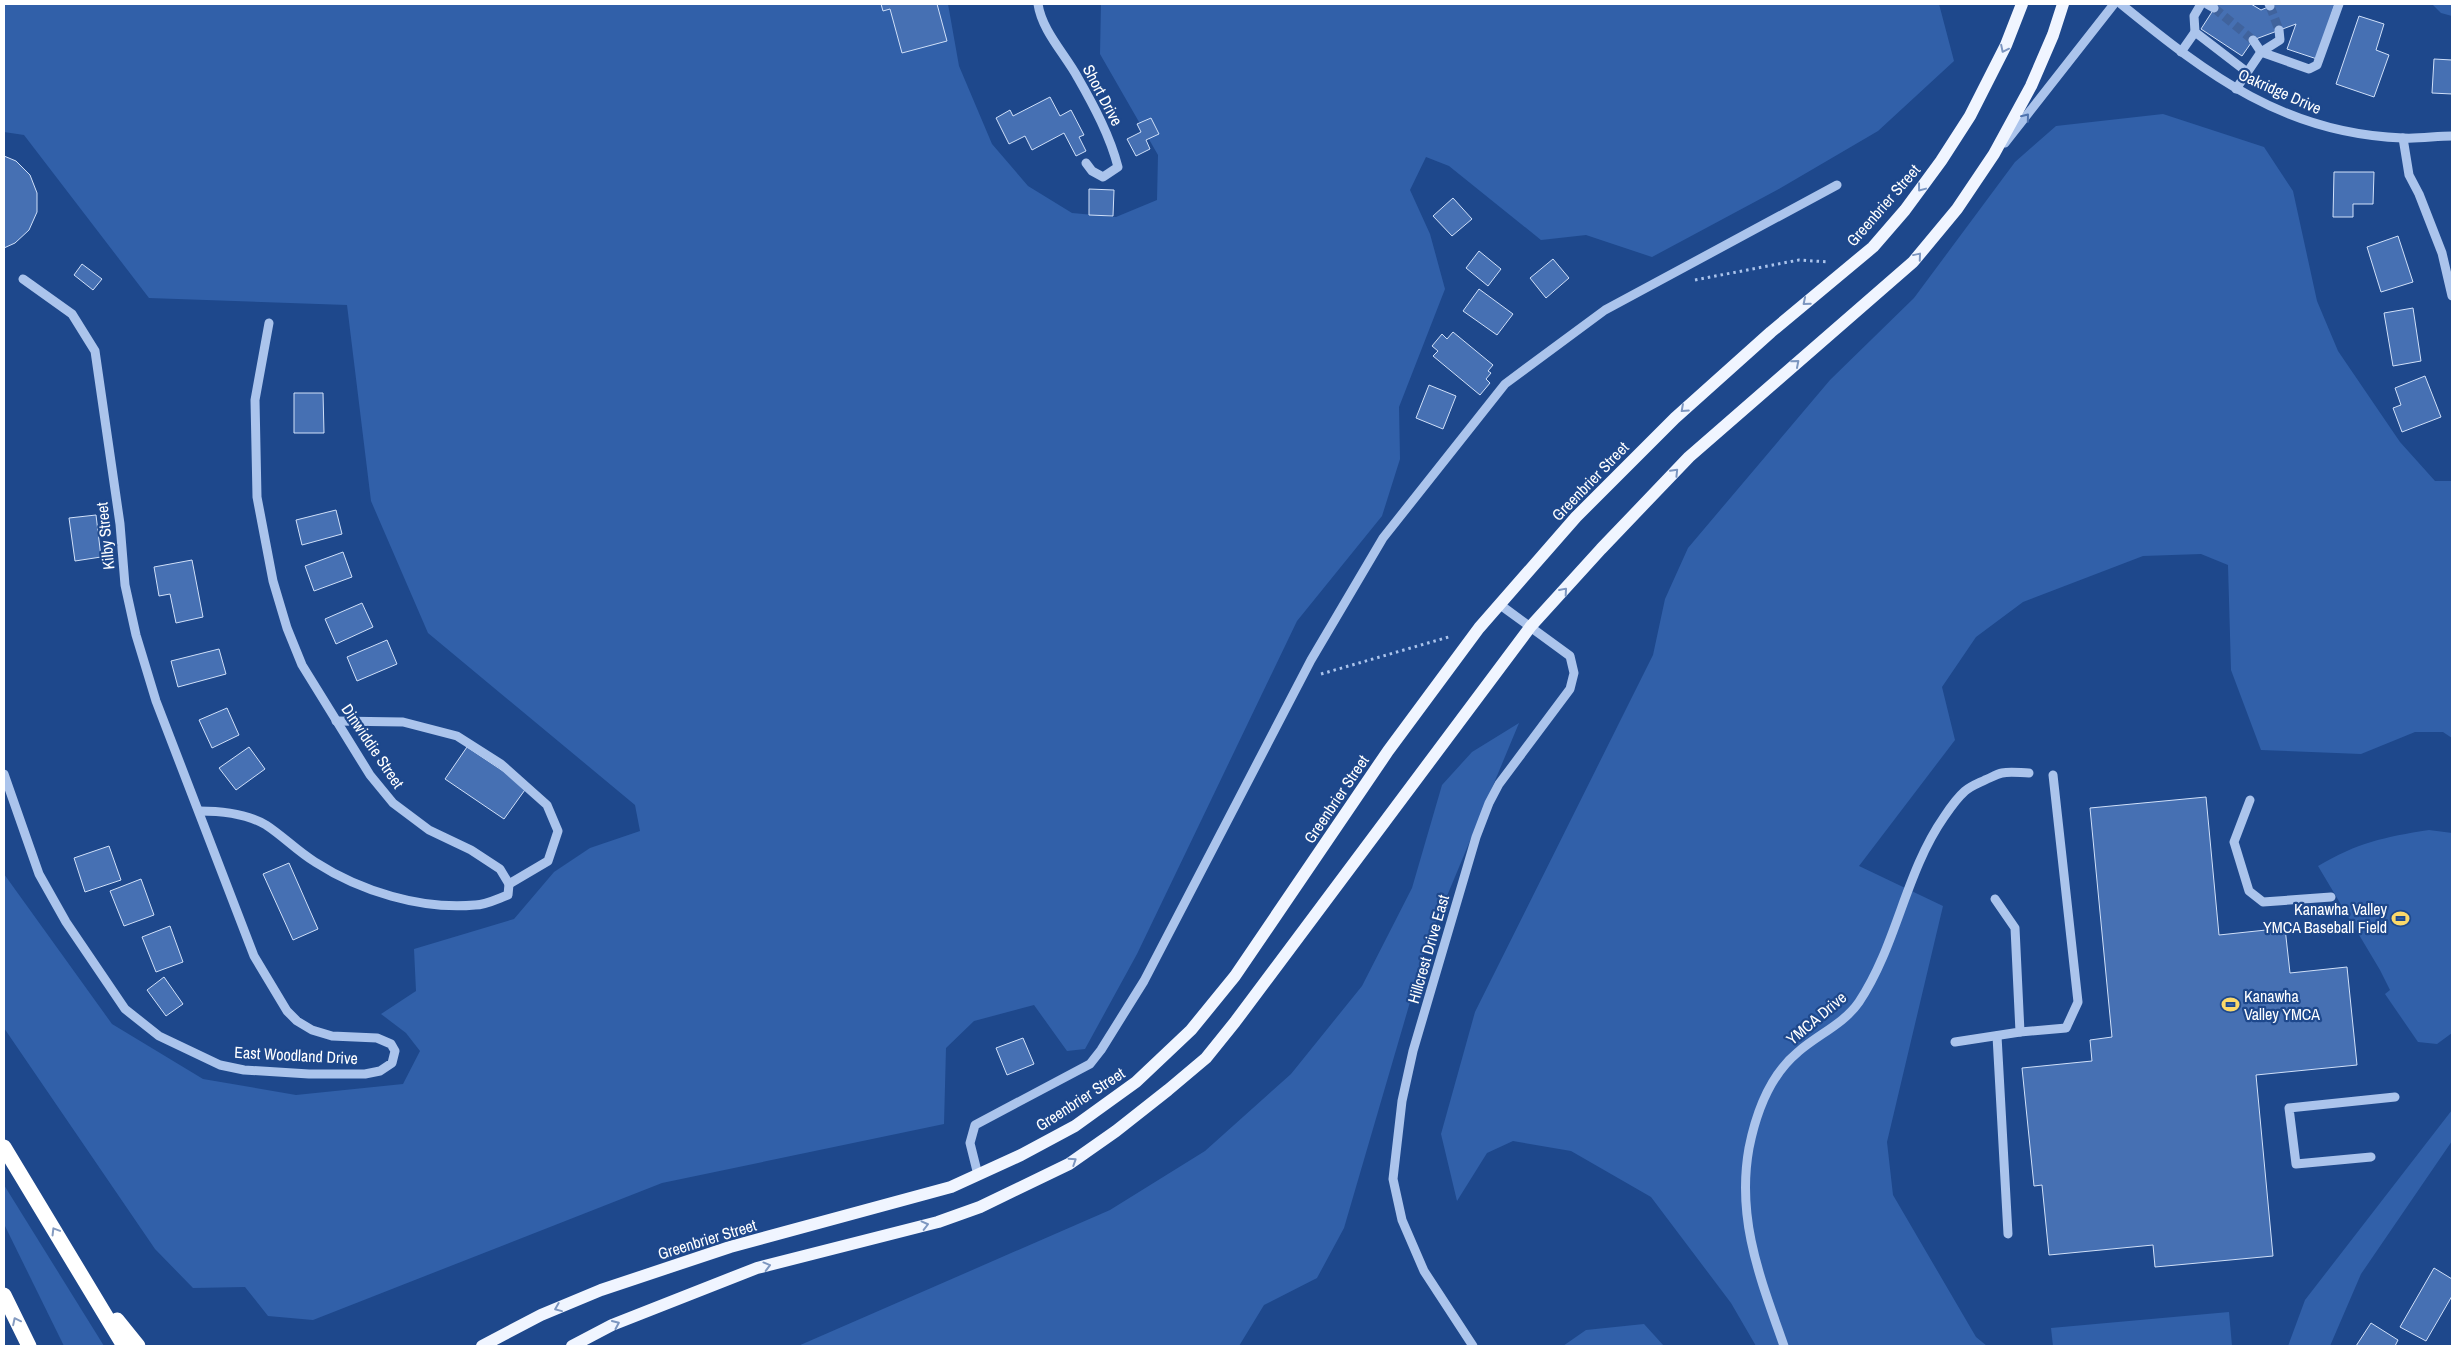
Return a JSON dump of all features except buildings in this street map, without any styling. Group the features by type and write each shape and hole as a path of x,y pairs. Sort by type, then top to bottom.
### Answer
{"highway":[{"path":"4,1147 124,1346"},
{"path":"80,1273 138,1346"},
{"path":"4,1295 29,1346"}],"main road":[{"name":"Greenbrier Street","path":"482,1346 541,1315 601,1290 730,1247 951,1187 1021,1155 1075,1126 1114,1100 1136,1082 1191,1030 1235,976 1388,751 1478,628 1499,604 1576,517 1674,418 1879,239 1941,161 1970,116 2006,45 2022,4"},
{"path":"572,1346 612,1325 757,1268 938,1222 980,1207 1069,1164 1116,1132 1206,1058 1235,1022 1531,626 1601,549 1690,457 1913,262 1957,209 1973,182 1994,154 2030,86 2053,35 2063,4"}],"street":[{"name":"Short Drive","path":"1038,4 1040,18 1079,79 1112,144 1118,167 1103,177 1092,171 1086,163"},
{"path":"1973,182 2114,4"},
{"name":"Oakridge Drive","path":"2121,4 2181,52 2236,89 2303,121 2343,131 2403,138 2452,136"},
{"path":"2181,52 2195,32 2194,16 2201,4"},
{"path":"2253,40 2261,52 2309,69 2317,65 2339,4"},
{"path":"2236,89 2261,52 2280,40 2279,30"},
{"path":"2195,32 2247,72"},
{"path":"2403,138 2409,175 2419,194 2442,253 2452,296"},
{"path":"978,1175 970,1143 975,1125 1090,1064 1101,1050 1144,981 1301,680 1384,538 1505,384 1605,310 1665,280 1837,184"},
{"name":"Kilby Street","path":"23,279 72,314 95,351 120,524 125,585 136,635 156,701 199,811"},
{"name":"Dinwiddie Street","path":"269,323 255,400 257,496 273,582 287,628 302,665 370,775 393,803 429,830 471,850 500,869 509,884"},
{"name":"Hillcrest Drive East","path":"1473,1346 1424,1271 1402,1220 1393,1179 1402,1101 1413,1051 1476,837 1499,784 1570,689 1574,673 1570,656 1499,604"},
{"path":"199,811 224,811 264,824 314,862 349,881 399,898 446,906 477,906 508,895 509,884 548,861 558,831 547,805 501,764 457,736 403,722 336,721"},
{"name":"YMCA Drive","path":"1784,1346 1753,1256 1746,1210 1749,1149 1765,1097 1779,1072 1797,1052 1848,1015 1869,987 1919,862 1936,829 1954,803 1966,790 2002,773 2029,773"},
{"name":"East Woodland Drive","path":"4,774 39,874 66,922 125,1009 160,1036 195,1055 220,1065 244,1070 309,1074 365,1074 380,1072 392,1063 395,1051 390,1044 377,1038 332,1036 312,1030 287,1011 254,956 199,811"},
{"path":"1955,1042 2020,1032 2066,1028 2078,1002 2053,774"},
{"path":"2250,800 2234,842 2249,891 2263,902 2331,897"},
{"path":"1995,900 2015,928 2020,1032"},
{"path":"1997,1036 2008,1234"},
{"path":"2370,1157 2296,1164 2289,1108 2395,1097"}],"path":[{"path":"1665,280 1691,281 1799,260 1853,263"},
{"path":"1301,680 1478,628"}],"shaded area":[{"path":"4,4 948,4 959,66 992,144 1028,186 1072,213 1116,217 1157,200 1158,155 1100,54 1101,4 1939,4 1954,61 1878,131 1777,190 1652,257 1586,235 1541,240 1449,166 1426,157 1410,190 1430,234 1445,289 1399,407 1400,459 1382,516 1297,621 1137,954 1085,1049 1067,1051 1034,1005 974,1021 946,1048 944,1124 662,1183 313,1320 268,1316 245,1287 193,1288 155,1249 4,1028 4,874 112,1024 203,1079 296,1095 403,1084 420,1051 406,1033 381,1014 416,991 414,949 514,919 554,872 590,848 640,831 635,805 428,633 371,501 347,305 149,298 24,135 4,132"},
{"path":"2432,4 2452,4 2452,16 2441,13"},
{"path":"2163,114 2264,147 2293,191 2317,301 2338,351 2400,442 2435,481 2452,481 2452,738 2443,732 2415,732 2361,754 2261,750 2231,670 2228,565 2201,554 2143,556 2023,602 1976,637 1942,687 1955,740 1859,866 1943,906 1887,1142 1893,1195 1976,1337 1987,1346 1756,1346 1731,1303 1651,1197 1571,1151 1513,1141 1487,1153 1457,1201 1441,1134 1475,1012 1653,655 1665,599 1688,548 1830,380 1914,298 2015,162 2056,126"},
{"path":"1519,723 1427,944 1344,1228 1317,1278 1264,1305 1239,1346 798,1346 1110,1210 1205,1151 1291,1074 1362,986 1412,888 1442,785 1472,752"},
{"name":"Kanawha Valley YMCA Baseball Field","path":"2429,830 2452,833 2452,1033 2437,1044 2418,1042 2385,994 2390,990 2380,970 2318,866 2358,846 2398,835"},
{"path":"2452,1110 2452,1141 2361,1274 2330,1346 2288,1346 2305,1300"},
{"path":"4,1185 104,1346 64,1346 4,1224"},
{"path":"2229,1312 2232,1346 2053,1346 2051,1328"},
{"path":"1644,1324 1664,1346 1563,1346 1586,1330"}],"tunnel":[{"path":"2270,6 2279,30"},
{"path":"2214,8 2253,40"}],"place":[{"name":"Kanawha Valley YMCA Baseball Field","path":"2401,918"},
{"name":"Kanawha Valley YMCA","path":"2230,1005"}]}
